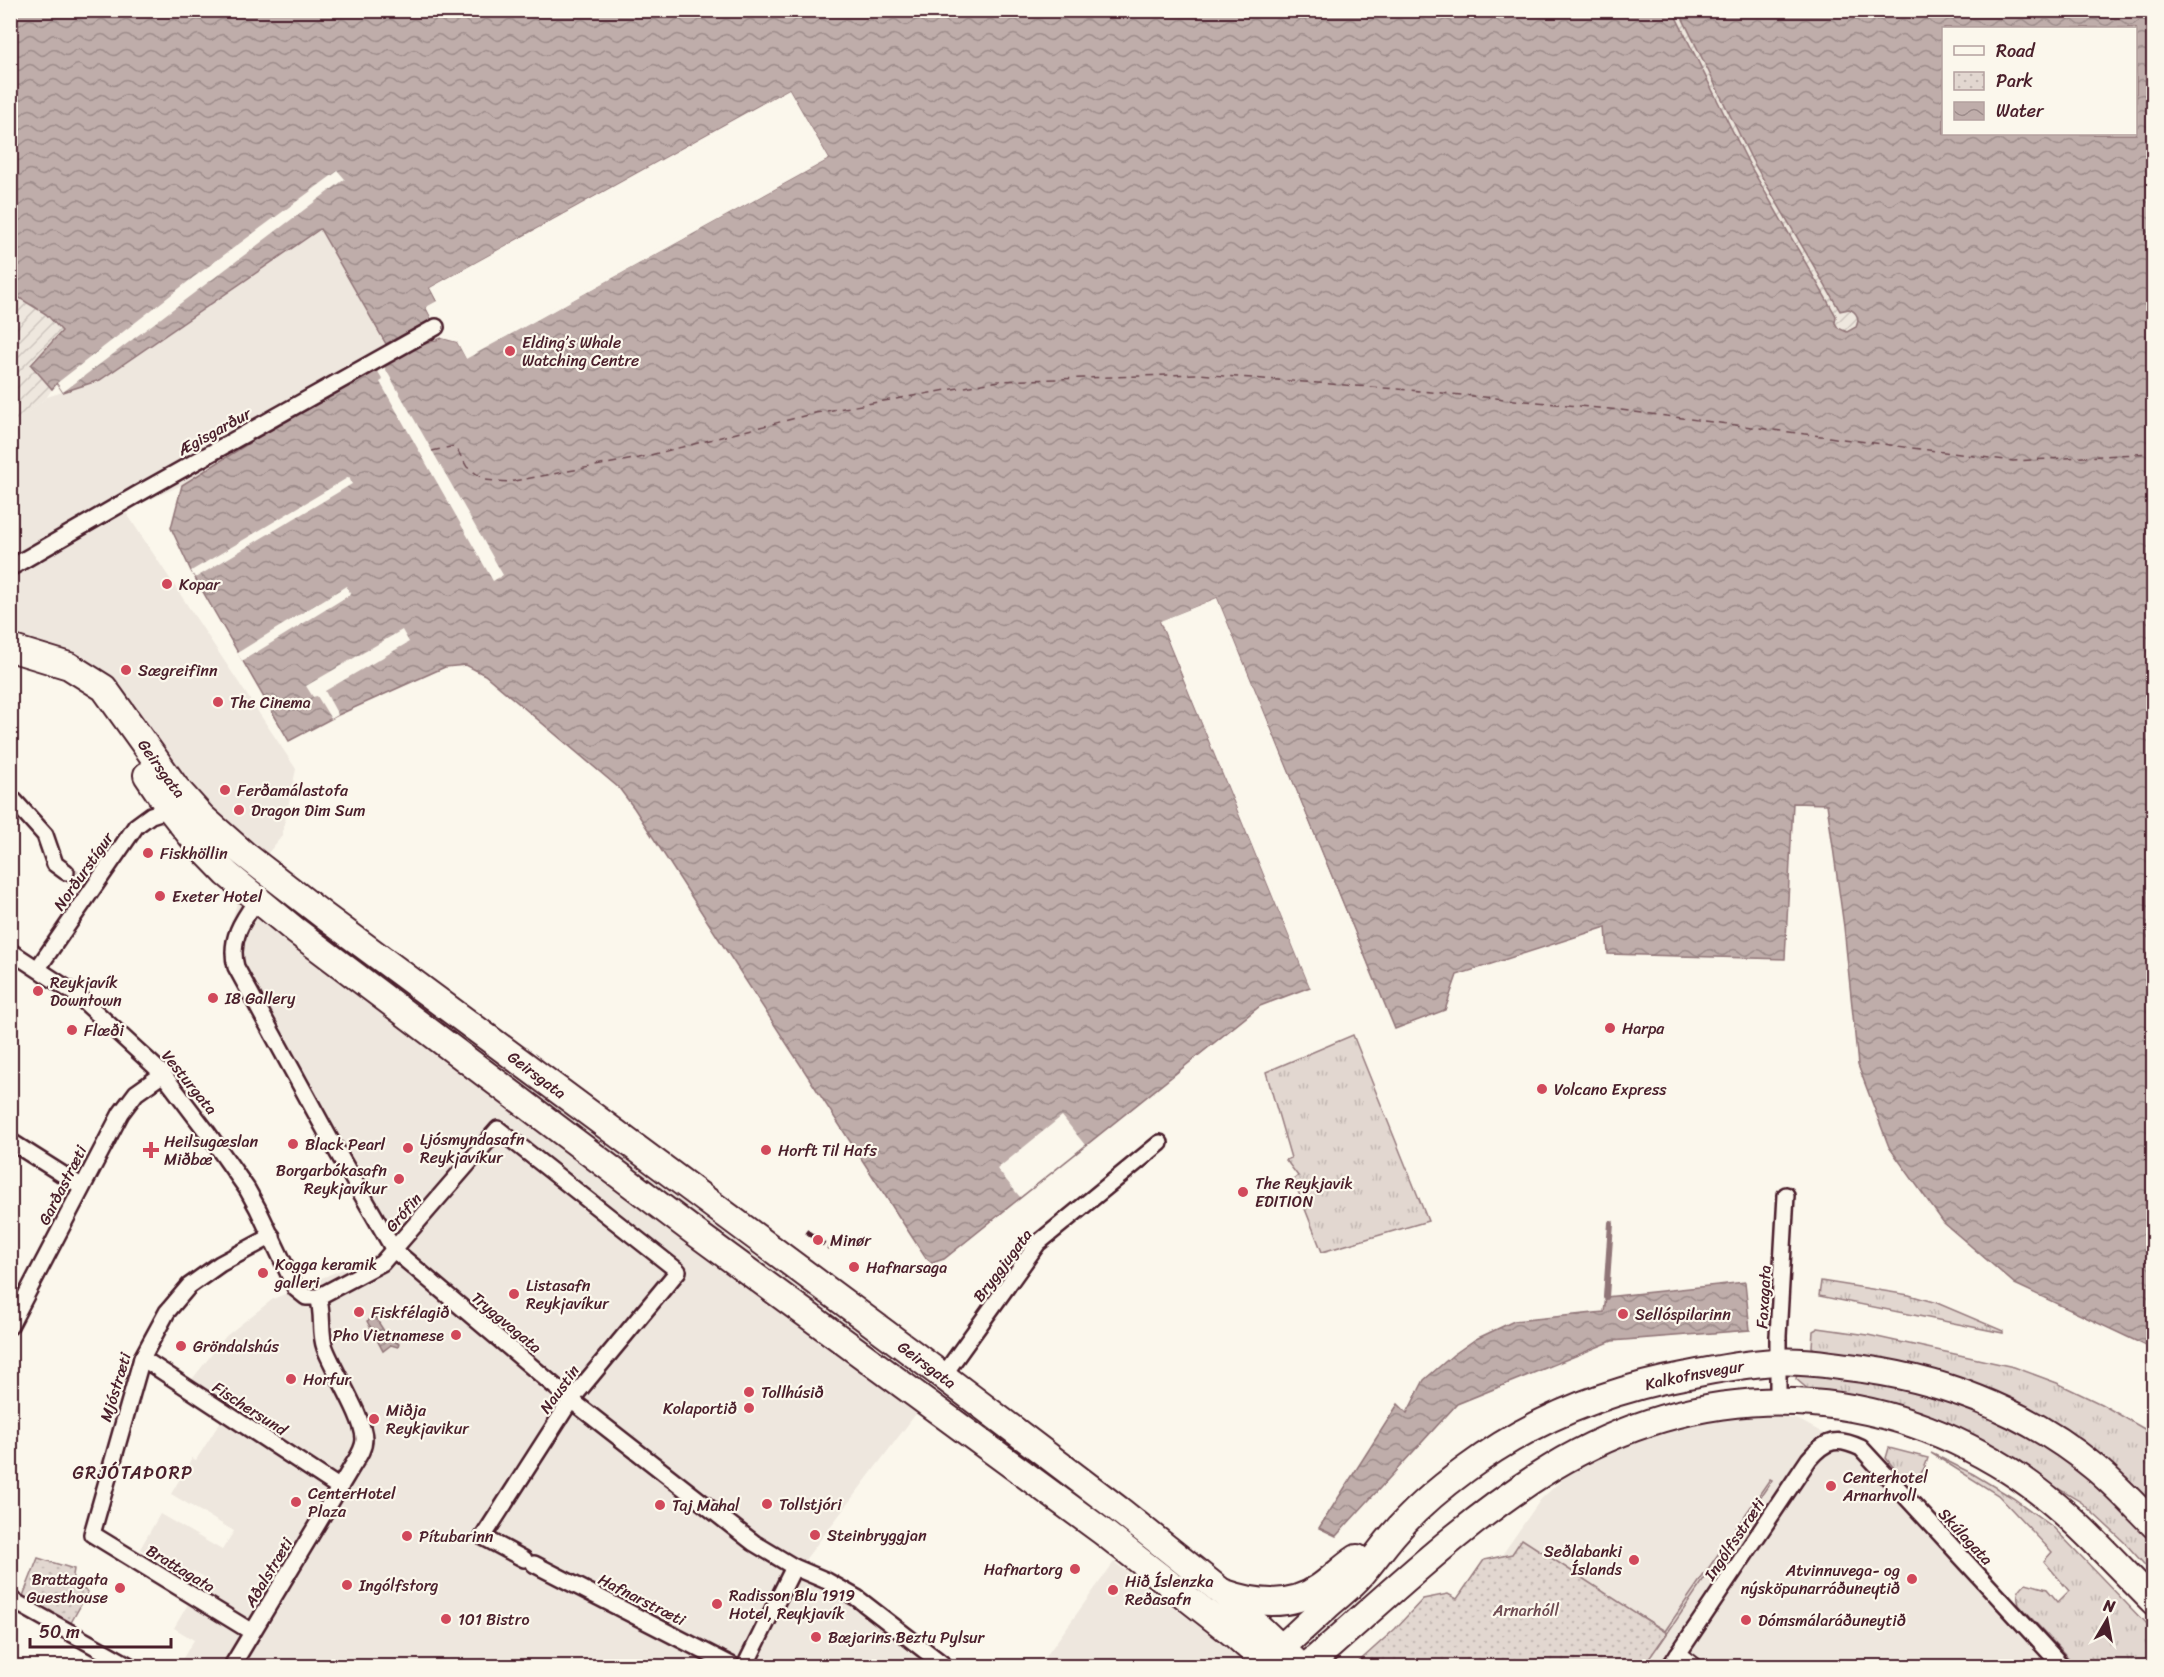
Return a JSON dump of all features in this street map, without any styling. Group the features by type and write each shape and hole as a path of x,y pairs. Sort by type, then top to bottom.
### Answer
{"main road":[{"name":"Geirsgata","path":"10,648 69,666 104,688 176,788 202,817 273,876 943,1376 1223,1593 1272,1659"},
{"name":"Geirsgata","path":"10,664 69,684 95,702 116,727 170,809 196,842 227,874 305,938 686,1226 1272,1659 1300,1666"},
{"name":"Kalkofnsvegur","path":"1272,1659 1360,1576 1394,1533 1431,1497 1466,1468 1505,1442 1574,1406 1616,1391 1659,1380 1726,1368 1778,1361 1815,1363 1885,1371 1939,1384 1986,1402 2026,1422 2093,1467 2154,1525"},
{"name":"Geirsgata","path":"924,1400 948,1400 1060,1483 1087,1486"},
{"path":"1307,1666 1423,1562 1507,1498 1567,1460 1621,1433 1665,1417 1730,1404 1778,1400 1816,1403 1891,1417 1932,1431 1977,1452 2011,1472 2067,1514 2154,1602"},
{"name":"Geirsgata","path":"1223,1593 1261,1603 1298,1598 1317,1590 1347,1564 1394,1533"}],"street":[{"name":"Ægisgarður","path":"10,568 31,554 436,327"},
{"path":"10,796 45,835 55,864 66,872"},
{"name":"Norðurstígur","path":"38,968 88,886 136,826 151,815 170,809"},
{"name":"Tryggvagata","path":"273,876 236,935 233,956 236,967 335,1149 394,1250 571,1400 754,1543 794,1567 827,1581 857,1598 945,1666"},
{"name":"Vesturgata","path":"10,951 77,995 163,1074 247,1189 296,1289 306,1297 318,1297"},
{"name":"Garðastræti","path":"10,1326 81,1186 128,1102 136,1093 163,1074"},
{"name":"Grófin","path":"318,1297 375,1267 394,1250 498,1129 678,1271"},
{"path":"10,1141 81,1186"},
{"name":"Bryggjugata","path":"943,1376 1038,1243 1160,1143"},
{"name":"Faxagata","path":"1778,1400 1786,1195"},
{"name":"Mjóstræti","path":"92,1534 142,1358 167,1312 189,1286 220,1264 272,1236"},
{"name":"Naustin","path":"483,1538 571,1400 678,1271"},
{"name":"Aðalstræti","path":"232,1666 340,1488 364,1441 363,1430 324,1346 322,1309 318,1297"},
{"name":"Fischersund","path":"142,1358 340,1488"},
{"name":"Ingólfsstræti","path":"1674,1660 1809,1459 1818,1448 1837,1441"},
{"name":"Skúlagata","path":"1837,1441 1849,1442 1861,1448 2062,1666"},
{"name":"Brattagata","path":"92,1534 252,1632"},
{"name":"Hafnarstræti","path":"483,1538 733,1666"},
{"path":"745,1666 794,1567"},
{"path":"10,1599 130,1666"},
{"path":"1674,1660 1694,1666"}],"shaded area":[{"path":"1673,11 1679,11 1752,160 1840,310 1849,309 1856,314 1858,323 1854,329 1847,332 1838,328 1835,323 1836,316 1748,162"},
{"path":"321,228 391,356 182,485 125,511 296,769 282,836 250,875 272,894 934,1390 802,1564 845,1586 953,1666 178,1666 194,1640 174,1628 204,1577 193,1571 188,1579 140,1549 160,1514 222,1550 234,1531 171,1494 192,1458 196,1460 228,1410 190,1382 226,1336 273,1299 387,1250 228,945 239,896 249,874 191,821 112,707 81,681 11,656 10,427 47,397 100,380"},
{"path":"13,294 46,314 62,331 31,365 52,389 47,397 11,427 10,296"},
{"path":"1757,1411 1799,1420 1856,1451 2054,1666 1667,1666 1502,1555 1541,1499 1574,1469 1623,1442 1671,1427"},
{"name":"Hafnartorg","path":"1114,1562 1249,1664 1246,1666 1039,1666"}],"green space":[{"path":"1353,1035 1428,1221 1322,1252 1294,1181 1292,1181 1298,1176 1286,1160 1291,1158 1266,1072"},
{"path":"1821,1281 1909,1295 1937,1303 2003,1331 2003,1333 1819,1296"},
{"path":"1818,1328 1868,1335 2014,1367 2057,1383 2101,1404 2153,1434 2153,1510 2066,1436 1818,1351 1812,1347 1813,1331"},
{"path":"1797,1374 1843,1375 1937,1395 2020,1430 2055,1452 2119,1503 2153,1539 2153,1574 2124,1542 2081,1502 1980,1442 1809,1390 1796,1379"},
{"path":"1889,1448 1928,1458 1919,1476 1909,1479 1898,1472 1886,1458"},
{"path":"1931,1453 2013,1498 2053,1527 2152,1630 2153,1659 2146,1666 2076,1666 2019,1605 2018,1601 2018,1592 2026,1583 2047,1589 2058,1602 2069,1591 2044,1561 2052,1552 1998,1495"},
{"path":"1770,1479 1772,1480 1658,1647 1644,1618 1665,1631"},
{"name":"Arnarhóll","path":"1522,1539 1667,1633 1644,1666 1354,1666 1395,1629 1423,1599 1448,1594 1457,1599 1484,1560 1512,1554"},
{"path":"38,1558 74,1569 72,1582 88,1592 68,1628 23,1596"}],"water":[{"path":"11,11 1673,11 1748,162 1836,316 1835,323 1838,328 1847,332 1856,327 1857,316 1849,309 1840,311 1752,160 1679,11 2153,11 2153,1349 2015,1284 1944,1223 1889,1147 1858,1065 1844,927 1827,804 1793,803 1785,959 1608,954 1606,927 1457,975 1445,1010 1395,1029 1217,598 1160,622 1310,987 1260,1006 944,1259 932,1263 925,1257 619,788 485,675 466,665 445,667 338,715 289,741 191,571 171,528 182,485 391,356 442,338 457,342 466,358 829,159 789,89 430,288 437,302 426,308 432,319 386,344 320,229 100,380 63,392 57,383 52,389 31,365 62,331 46,314 13,294 11,296"},
{"path":"1745,1282 1750,1330 1612,1341 1457,1404 1336,1536 1319,1528 1398,1404 1407,1413 1424,1380 1476,1339 1514,1321 1604,1312 1606,1297"},
{"path":"375,1317 384,1331 399,1344 398,1347 391,1345 383,1351 367,1321"}],"pier":[{"path":"789,89 829,159 466,359 457,342 442,338 441,335 458,339 467,355 825,157 788,93 434,290 440,302 430,309 435,318 433,321 426,307 437,301 430,288"},
{"path":"338,171 345,179 63,392 57,383 194,277"},
{"path":"381,361 503,575 493,581 380,382 383,380 374,365"},
{"path":"349,477 352,484 195,578 191,571"},
{"path":"346,586 351,594 242,661 237,653"},
{"path":"1217,598 1367,964 1364,965 1215,602 1164,623 1312,986 1310,987 1160,621"},
{"path":"402,630 409,642 325,691 338,715 331,719 317,696 313,697 306,686"},
{"path":"1062,1116 1085,1145 1020,1197 997,1169"}],"waterway":[{"path":"1606,1297 1611,1223"}],"ferry route":[{"path":"432,451 455,446 467,467 485,480 509,482 639,458 815,413 999,381 1198,374 1410,390 1620,410 2013,461 2154,453"}],"tunnel":[{"path":"66,872 83,883"}],"railway":[{"path":"806,1231 829,1248"}],"place":[{"name":"Elding’s Whale Watching Centre","path":"510,351"},
{"name":"Kopar","path":"167,584"},
{"name":"Sægreifinn","path":"126,670"},
{"name":"The Cinema","path":"218,702"},
{"name":"Ferðamálastofa","path":"225,790"},
{"name":"Dragon Dim Sum","path":"239,810"},
{"name":"Fiskhöllin","path":"148,853"},
{"name":"Exeter Hotel","path":"160,896"},
{"name":"Reykjavík Downtown","path":"38,991"},
{"name":"I8 Gallery","path":"213,998"},
{"name":"Harpa","path":"1610,1028"},
{"name":"Flæði","path":"72,1030"},
{"name":"Volcano Express","path":"1542,1089"},
{"name":"Black Pearl","path":"293,1144"},
{"name":"Ljósmyndasafn Reykjavíkur","path":"408,1148"},
{"name":"Heilsugæslan Miðbæ","path":"151,1150"},
{"name":"Horft Til Hafs","path":"766,1150"},
{"name":"Borgarbókasafn Reykjavíkur","path":"399,1179"},
{"name":"The Reykjavik EDITION","path":"1243,1192"},
{"name":"Minør","path":"818,1240"},
{"name":"Hafnarsaga","path":"854,1267"},
{"name":"Kogga keramik galleri","path":"263,1273"},
{"name":"Listasafn Reykjavíkur","path":"514,1294"},
{"name":"Fiskfélagið","path":"359,1312"},
{"name":"Sellóspilarinn","path":"1623,1314"},
{"name":"Pho Vietnamese","path":"456,1335"},
{"name":"Gröndalshús","path":"181,1346"},
{"name":"Horfur","path":"291,1379"},
{"name":"Tollhúsið","path":"749,1392"},
{"name":"Kolaportið","path":"749,1408"},
{"name":"Miðja Reykjavikur","path":"374,1419"},
{"name":"Centerhotel Arnarhvoll","path":"1831,1486"},
{"name":"CenterHotel Plaza","path":"296,1502"},
{"name":"Tollstjóri","path":"767,1504"},
{"name":"Taj Mahal","path":"660,1505"},
{"name":"Steinbryggjan","path":"815,1535"},
{"name":"Pítubarinn","path":"407,1536"},
{"name":"Seðlabanki Íslands","path":"1634,1560"},
{"name":"Hafnartorg","path":"1075,1569"},
{"name":"Atvinnuvega- og nýsköpunarráðuneytið","path":"1912,1579"},
{"name":"Ingólfstorg","path":"347,1585"},
{"name":"Brattagata Guesthouse","path":"120,1588"},
{"name":"Hið Íslenzka Reðasafn","path":"1113,1590"},
{"name":"Radisson Blu 1919 Hotel, Reykjavík","path":"717,1604"},
{"name":"101 Bistro","path":"446,1619"},
{"name":"Dómsmálaráðuneytið","path":"1746,1620"},
{"name":"Bæjarins Beztu Pylsur","path":"816,1637"}],"district":[{"name":"GRJÓTAÞORP","path":"133,1473"}]}
